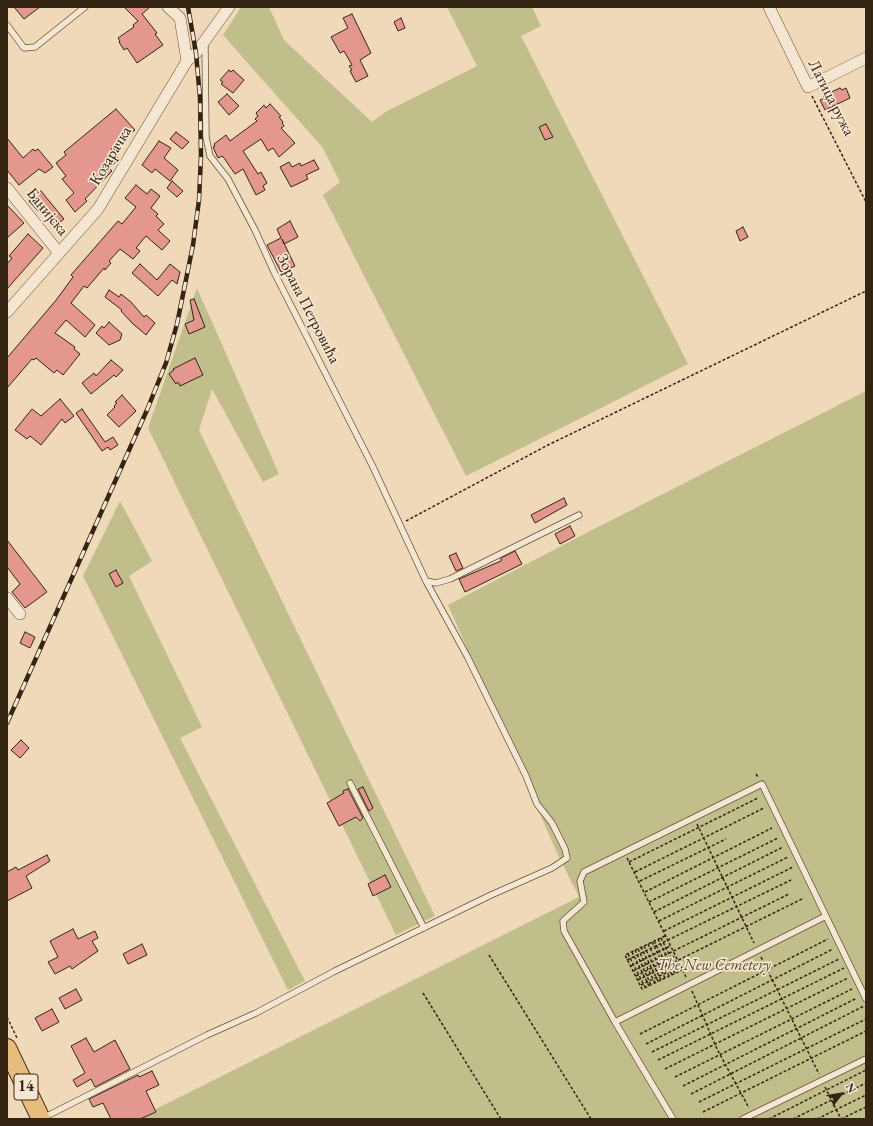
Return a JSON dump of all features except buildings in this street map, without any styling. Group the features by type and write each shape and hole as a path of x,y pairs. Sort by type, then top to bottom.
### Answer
{"main road":[{"name":"14","path":"7,1048 41,1119"}],"street":[{"path":"168,7 180,18 187,61"},
{"name":"Козарачка","path":"7,312 98,208 187,61 196,53 229,7"},
{"name":"Латица ружа","path":"769,7 808,87"},
{"path":"808,87 866,58"},
{"name":"Банијска","path":"8,190 59,252"},
{"path":"7,598 20,614"}],"lane":[{"path":"7,25 24,48 35,46 85,7"},
{"name":"Зорана Петровића","path":"205,41 204,69 206,137 210,156 228,180 255,230 275,274 351,421 426,581 470,662 526,776 537,804 552,823 565,849 567,858 552,868 491,895 424,928"},
{"path":"426,581 436,583 450,579 579,515"},
{"path":"41,1119 200,1038 256,1013 335,971 424,928 350,783"},
{"path":"673,1119 614,1022 562,926 567,917 584,902 580,881 581,876 591,869 762,784 866,999"},
{"path":"614,1022 826,916"},
{"path":"743,1119 866,1059"}],"path":[{"name":"Латица ружа","path":"808,87 866,202"},
{"path":"400,524 548,446 866,291"},
{"path":"629,862 758,798"},
{"path":"634,872 764,808"},
{"path":"694,817 757,950 841,1119 866,1107"},
{"path":"644,892 772,828"},
{"path":"649,902 778,838"},
{"path":"639,882 726,839"},
{"path":"654,912 782,847"},
{"path":"658,922 788,857"},
{"path":"663,931 793,867"},
{"path":"628,960 791,880"},
{"path":"633,971 789,894"},
{"path":"638,980 804,898"},
{"path":"665,936 625,955 642,989 682,970"},
{"path":"661,938 678,972"},
{"path":"640,1034 830,938"},
{"path":"658,939 675,974"},
{"path":"654,941 672,975"},
{"path":"652,942 669,976"},
{"path":"648,944 665,978"},
{"path":"644,946 661,980"},
{"path":"631,966 670,946"},
{"path":"641,947 658,982"},
{"path":"638,949 654,983"},
{"path":"646,1044 833,949"},
{"path":"635,950 651,985"},
{"path":"632,952 649,986"},
{"path":"628,954 645,987"},
{"path":"489,955 591,1119"},
{"path":"636,976 676,956"},
{"path":"652,1052 839,959"},
{"path":"640,985 680,966"},
{"path":"658,1060 845,967"},
{"path":"665,1069 849,977"},
{"path":"675,1077 853,988"},
{"path":"424,993 501,1119"},
{"path":"683,1086 859,997"},
{"path":"690,1094 864,1006"},
{"path":"699,1102 866,1019"},
{"path":"703,1112 866,1031"},
{"path":"769,1119 866,1070"},
{"path":"793,1119 866,1082"},
{"path":"817,1119 866,1095"}],"green space":[{"path":"241,7 269,7 284,40 372,122 385,112 477,66 447,7 532,7 541,26 521,36 688,364 466,476 323,195 340,182 323,148 223,35"},
{"path":"197,288 279,474 263,482 212,389 199,430 435,916 396,935 148,428"},
{"name":"The New Cemetery","path":"866,391 866,1119 136,1119 579,897 558,855 448,605"},
{"path":"120,501 152,561 129,576 202,727 180,738 305,981 288,990 83,576"}],"railway":[{"path":"7,723 147,410 166,363 177,324 193,245 199,200 201,156 200,98 196,53 188,7"}]}
